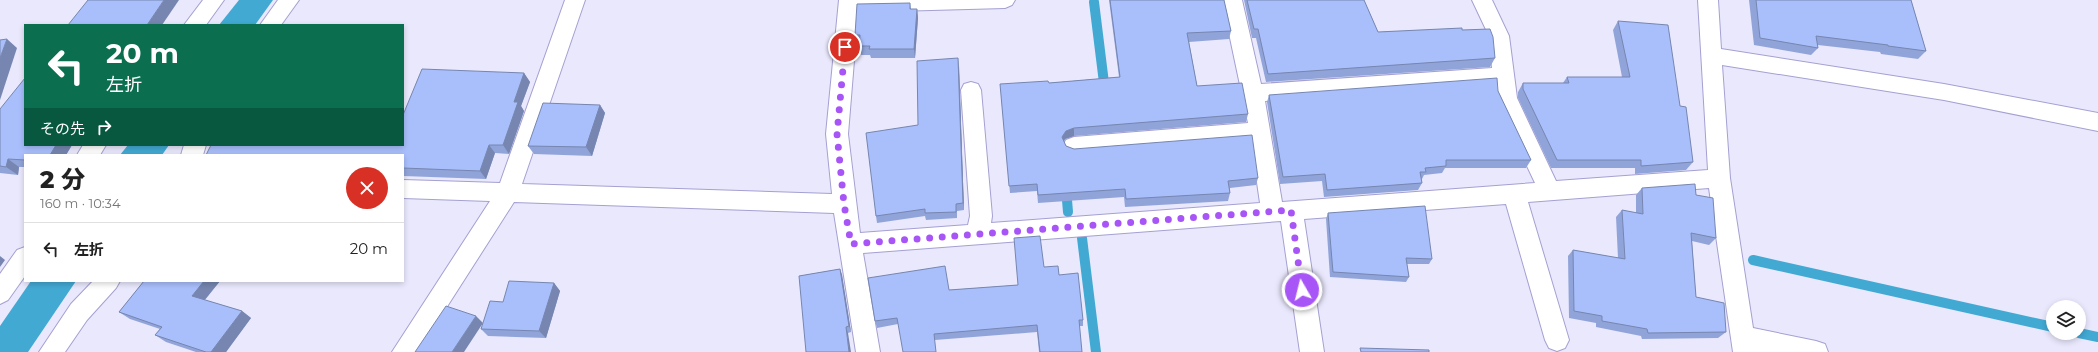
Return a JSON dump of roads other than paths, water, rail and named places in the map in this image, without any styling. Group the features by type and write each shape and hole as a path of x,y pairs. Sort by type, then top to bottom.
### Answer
{"street":[{"path":"195,24 214,0"},
{"path":"271,24 289,0"},
{"path":"404,352 508,192 575,0"},
{"path":"868,352 844,204 837,134 849,2 938,3 1005,0"},
{"path":"1232,0 1260,131 1282,211 1312,352"},
{"path":"1482,0 1499,36 1506,98 1550,191"},
{"path":"1708,0 1710,55 1719,178 1743,344 1816,352"},
{"path":"1710,55 1944,92 2098,122"},
{"path":"1252,93 1504,75"},
{"path":"971,90 981,216 977,234"},
{"path":"1074,146 1260,131"},
{"path":"851,244 1719,178"},
{"path":"404,189 844,204"},
{"path":"1514,193 1557,340"},
{"path":"0,293 24,258"},
{"path":"51,352 79,312 107,282"}],"water":[{"path":"239,0 273,0 256,24 220,24"},
{"path":"127,146 168,146 163,154 121,154"},
{"path":"30,282 75,282 28,352 0,352 0,326"}],"waterway":[{"path":"1094,2 1105,91"},
{"path":"1066,188 1068,212"},
{"path":"1082,238 1096,352"},
{"path":"1753,260 2046,325"},
{"path":"2086,334 2098,337"}]}
